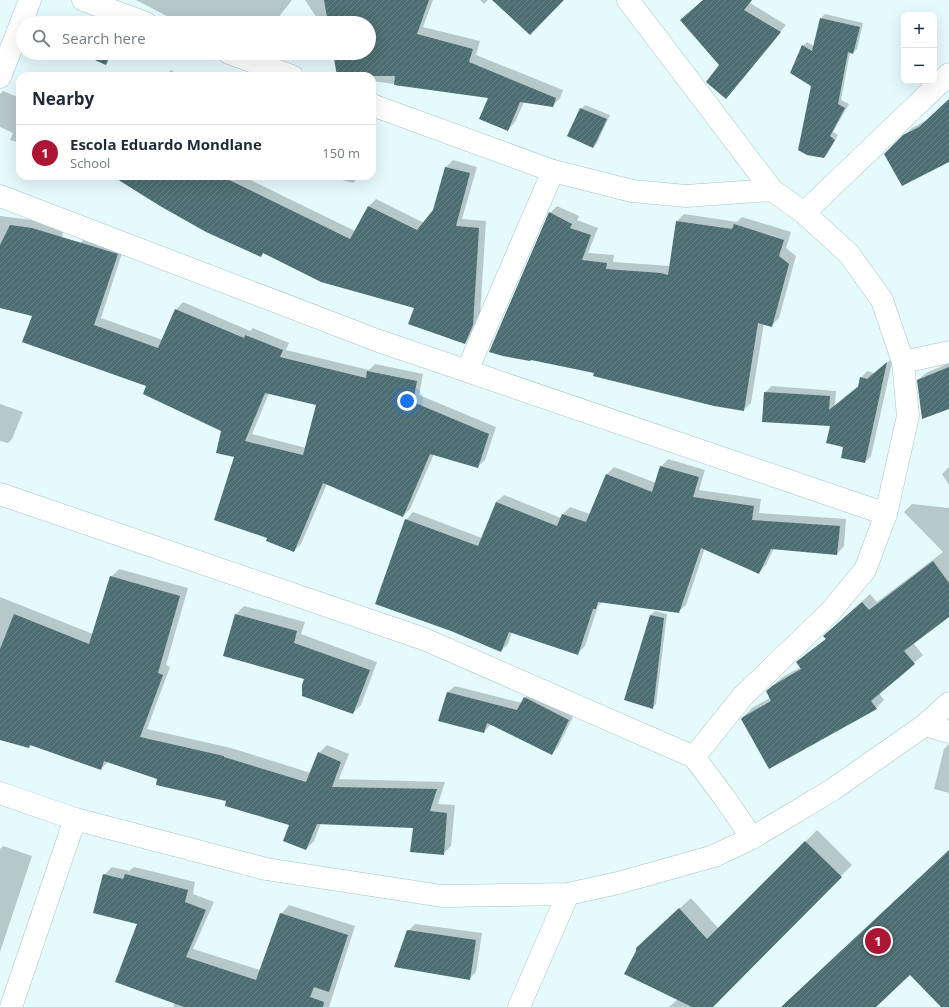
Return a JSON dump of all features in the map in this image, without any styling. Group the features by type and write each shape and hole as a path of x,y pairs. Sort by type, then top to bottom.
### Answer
{"street":[{"path":"24,16 30,0"},
{"path":"83,0 127,16"},
{"path":"628,0 772,190 804,213 848,254 882,300 903,362 908,416 886,514 865,570 830,612 742,696 694,757"},
{"path":"0,77 16,36"},
{"path":"248,60 281,72"},
{"path":"804,213 949,74"},
{"path":"376,106 553,171 632,191 686,196 772,190"},
{"path":"467,371 553,171"},
{"path":"0,196 379,341 886,514"},
{"path":"903,362 949,352"},
{"path":"0,494 424,639 694,757 752,838"},
{"path":"0,793 75,819 266,869 442,896 568,894 618,883 714,856 752,838 832,790 925,725 949,703"},
{"path":"925,725 949,732"},
{"path":"11,1007 75,819"},
{"path":"519,1007 568,894"}],"building":[{"path":"324,0 429,0 417,34 473,49 469,62 556,98 553,107 520,102 508,131 479,119 488,98 394,85 395,76 376,76 376,72 336,72 334,60 376,60 376,16 327,16"},
{"path":"492,0 564,0 530,35"},
{"path":"703,0 752,0 744,10 781,32 726,99 706,82 719,65 680,20"},
{"path":"820,18 860,27 853,54 848,52 838,104 845,108 830,136 835,140 824,158 807,155 798,150 811,86 790,73 802,45 812,51"},
{"path":"95,60 108,60 106,65"},
{"path":"949,99 949,162 902,186 884,154 903,135 919,127"},
{"path":"580,108 607,119 593,148 567,136"},
{"path":"445,167 470,173 456,226 479,228 473,325 465,344 408,324 414,308 321,282 263,253 261,257 206,232 118,180 229,180 350,239 368,206 417,230 433,210"},
{"path":"549,212 572,224 570,228 591,235 582,260 607,263 606,269 661,273 668,275 676,221 732,229 734,224 784,240 779,256 789,264 772,327 758,323 744,411 714,406 593,376 594,373 489,352"},
{"path":"10,225 32,228 118,254 94,325 158,348 175,309 244,338 245,335 283,350 280,357 366,378 367,371 417,381 413,402 489,434 478,468 430,454 403,517 323,483 294,552 266,541 267,538 214,520 234,457 216,453 221,431 143,394 146,386 22,342 32,316 0,308 0,245","holes":["265,393 316,405 303,455 245,441"]},
{"path":"887,362 865,463 841,458 843,447 826,443 830,426 762,422 764,392 830,396 829,410 858,387 860,377 867,379"},
{"path":"949,367 949,409 922,419 917,380"},
{"path":"660,466 699,477 693,497 754,506 752,520 840,526 837,555 771,549 759,574 701,548 679,613 598,602 596,609 593,609 578,655 509,632 501,652 451,631 375,604 405,519 478,546 496,502 557,526 562,514 586,522 606,474 652,492"},
{"path":"933,561 949,583 949,617 904,651 915,664 871,701 877,709 769,769 741,719 771,701 766,691 801,669 796,662 826,639 823,636 862,602 869,610"},
{"path":"110,576 180,596 158,673 163,675 140,737 224,756 306,782 318,752 341,762 332,787 437,789 430,811 447,813 444,855 410,852 413,828 317,824 306,850 283,841 289,825 225,806 226,801 156,785 157,779 104,761 101,770 30,745 29,748 0,740 0,649 14,614 89,644"},
{"path":"235,614 297,631 294,643 370,670 353,714 302,696 302,685 304,679 223,656"},
{"path":"650,615 664,618 653,709 624,700"},
{"path":"447,692 517,710 524,697 569,720 552,755 487,723 484,733 438,721"},
{"path":"805,841 842,877 713,1007 692,1007 624,974 636,951 636,948 679,908 707,939"},
{"path":"949,850 949,1007 941,1007 910,975 876,1007 781,1007"},
{"path":"103,874 123,879 125,874 188,890 185,902 206,910 186,957 256,980 280,913 348,935 329,992 314,987 310,997 324,1002 323,1007 184,1007 115,982 137,924 93,913"},
{"path":"407,930 476,940 470,980 394,967"}],"place":[{"name":"Escola Eduardo Mondlane","path":"878,941"}]}
